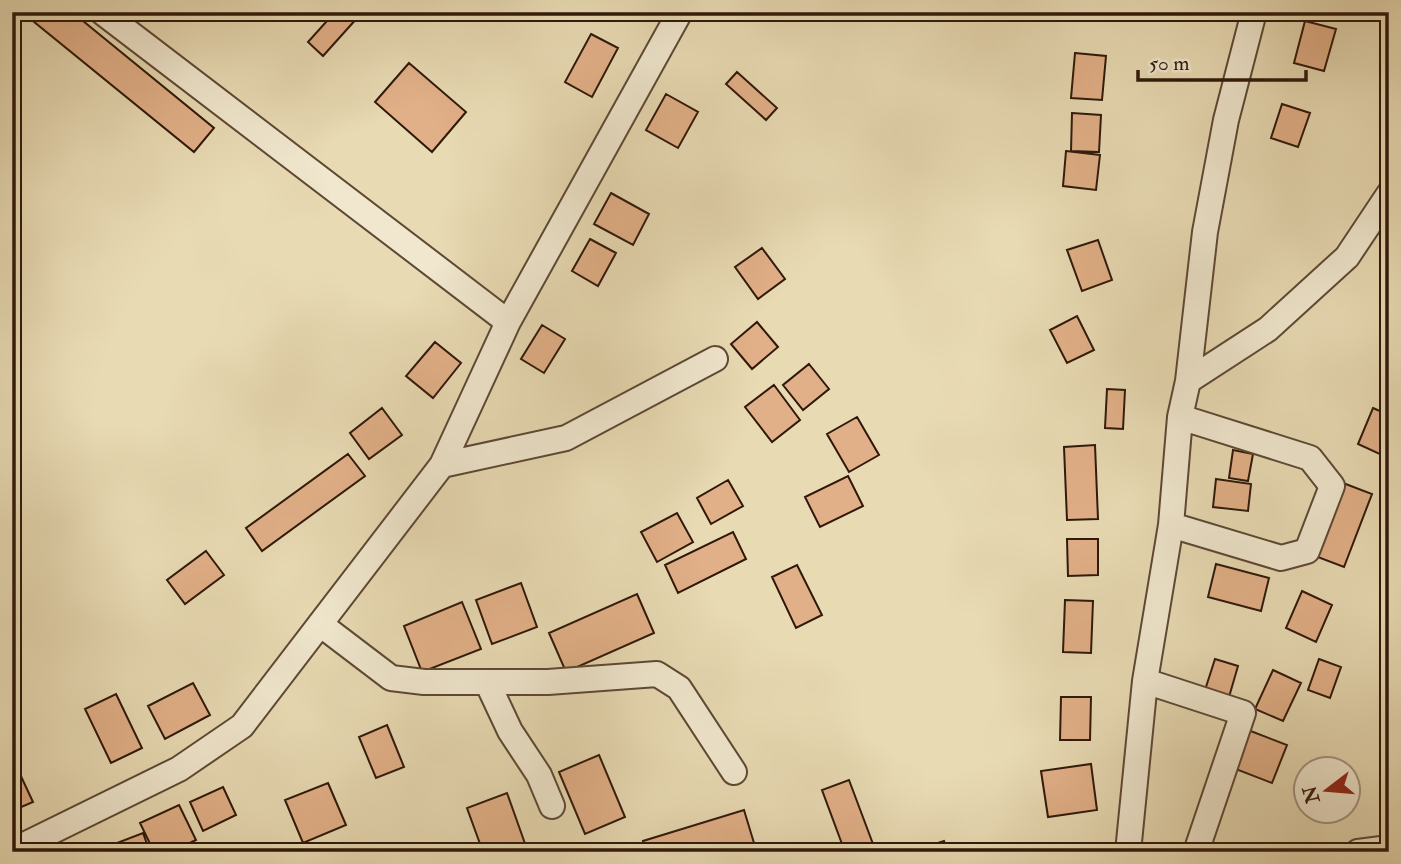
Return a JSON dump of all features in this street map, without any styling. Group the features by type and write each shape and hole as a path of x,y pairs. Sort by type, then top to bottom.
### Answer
{"street":[{"path":"102,12 508,322"},
{"path":"12,851 179,769 242,726 442,465 508,322 680,12"},
{"path":"1128,852 1145,681 1171,525 1180,417 1188,381 1205,232 1226,120 1254,12"},
{"path":"1188,381 1268,329 1347,257 1389,194"},
{"path":"442,465 566,438 715,359"},
{"path":"1171,525 1281,558 1307,551 1332,486 1310,458 1180,417"},
{"path":"320,624 391,678 424,682 548,682 657,674 679,688 734,772"},
{"path":"1145,681 1243,713 1196,852"},
{"path":"487,682 510,731 539,775 552,806"},
{"path":"1358,852 1389,848"}],"building":[{"path":"40,12 72,12 214,128 194,152 33,21"},
{"path":"335,12 352,12 358,17 323,56 308,42"},
{"path":"1305,21 1336,29 1324,71 1294,63"},
{"path":"591,34 618,48 592,97 565,82"},
{"path":"1075,53 1106,56 1102,100 1071,98"},
{"path":"409,63 466,112 432,152 375,102"},
{"path":"737,72 777,108 766,120 726,84"},
{"path":"666,94 698,112 678,148 646,130"},
{"path":"1282,104 1310,113 1298,147 1271,138"},
{"path":"1072,113 1101,115 1099,152 1071,151"},
{"path":"1066,151 1100,155 1096,190 1063,186"},
{"path":"611,193 649,214 633,245 594,224"},
{"path":"590,239 616,253 598,286 572,271"},
{"path":"1098,240 1112,280 1082,291 1067,250"},
{"path":"762,248 785,279 758,299 735,267"},
{"path":"1077,316 1094,350 1067,363 1050,330"},
{"path":"757,322 778,347 752,369 731,344"},
{"path":"542,325 565,339 544,373 521,359"},
{"path":"435,342 461,363 433,398 406,376"},
{"path":"1389,358 1389,380 1381,377"},
{"path":"809,364 829,389 803,410 783,385"},
{"path":"774,385 800,420 772,442 745,407"},
{"path":"1107,389 1125,390 1123,429 1105,428"},
{"path":"382,408 402,435 369,459 350,433"},
{"path":"1373,408 1389,415 1389,446 1384,456 1358,444"},
{"path":"857,417 879,455 849,472 827,434"},
{"path":"1095,445 1098,519 1067,520 1064,447"},
{"path":"1233,450 1253,454 1248,481 1229,478"},
{"path":"348,454 365,476 262,551 246,528"},
{"path":"848,476 863,506 820,527 805,497"},
{"path":"1216,479 1251,484 1248,511 1213,507"},
{"path":"728,480 743,506 711,524 697,498"},
{"path":"1343,483 1372,494 1344,567 1315,556"},
{"path":"677,513 693,542 657,562 641,532"},
{"path":"733,532 746,559 678,593 665,565"},
{"path":"1067,539 1098,539 1098,575 1068,576"},
{"path":"206,551 224,575 185,604 167,580"},
{"path":"1216,564 1269,578 1261,611 1208,597"},
{"path":"797,565 822,615 796,628 772,577"},
{"path":"521,583 537,627 492,644 476,600"},
{"path":"1302,591 1332,605 1316,642 1286,628"},
{"path":"637,594 654,633 566,672 549,633"},
{"path":"1065,600 1093,601 1091,653 1063,652"},
{"path":"462,602 481,649 422,672 404,626"},
{"path":"1215,659 1238,666 1229,697 1205,690"},
{"path":"1319,659 1341,667 1330,698 1308,690"},
{"path":"1273,670 1301,683 1283,721 1255,709"},
{"path":"193,683 210,715 165,739 148,706"},
{"path":"116,694 142,748 111,763 85,709"},
{"path":"1061,697 1091,697 1090,740 1060,740"},
{"path":"387,725 404,767 376,778 359,737"},
{"path":"1248,730 1287,745 1272,783 1233,768"},
{"path":"599,755 625,817 585,834 559,772"},
{"path":"1091,764 1097,810 1048,817 1041,771"},
{"path":"19,772 33,802 12,811 12,775"},
{"path":"849,780 876,852 845,852 822,790"},
{"path":"328,783 346,825 303,843 285,800"},
{"path":"223,787 236,815 203,831 190,802"},
{"path":"507,793 528,852 483,852 467,808"},
{"path":"179,805 196,840 171,852 154,852 140,823"},
{"path":"744,810 754,843 725,852 647,852 643,841"},
{"path":"143,833 150,852 111,852 109,846"},
{"path":"944,841 948,852 910,852"}]}
